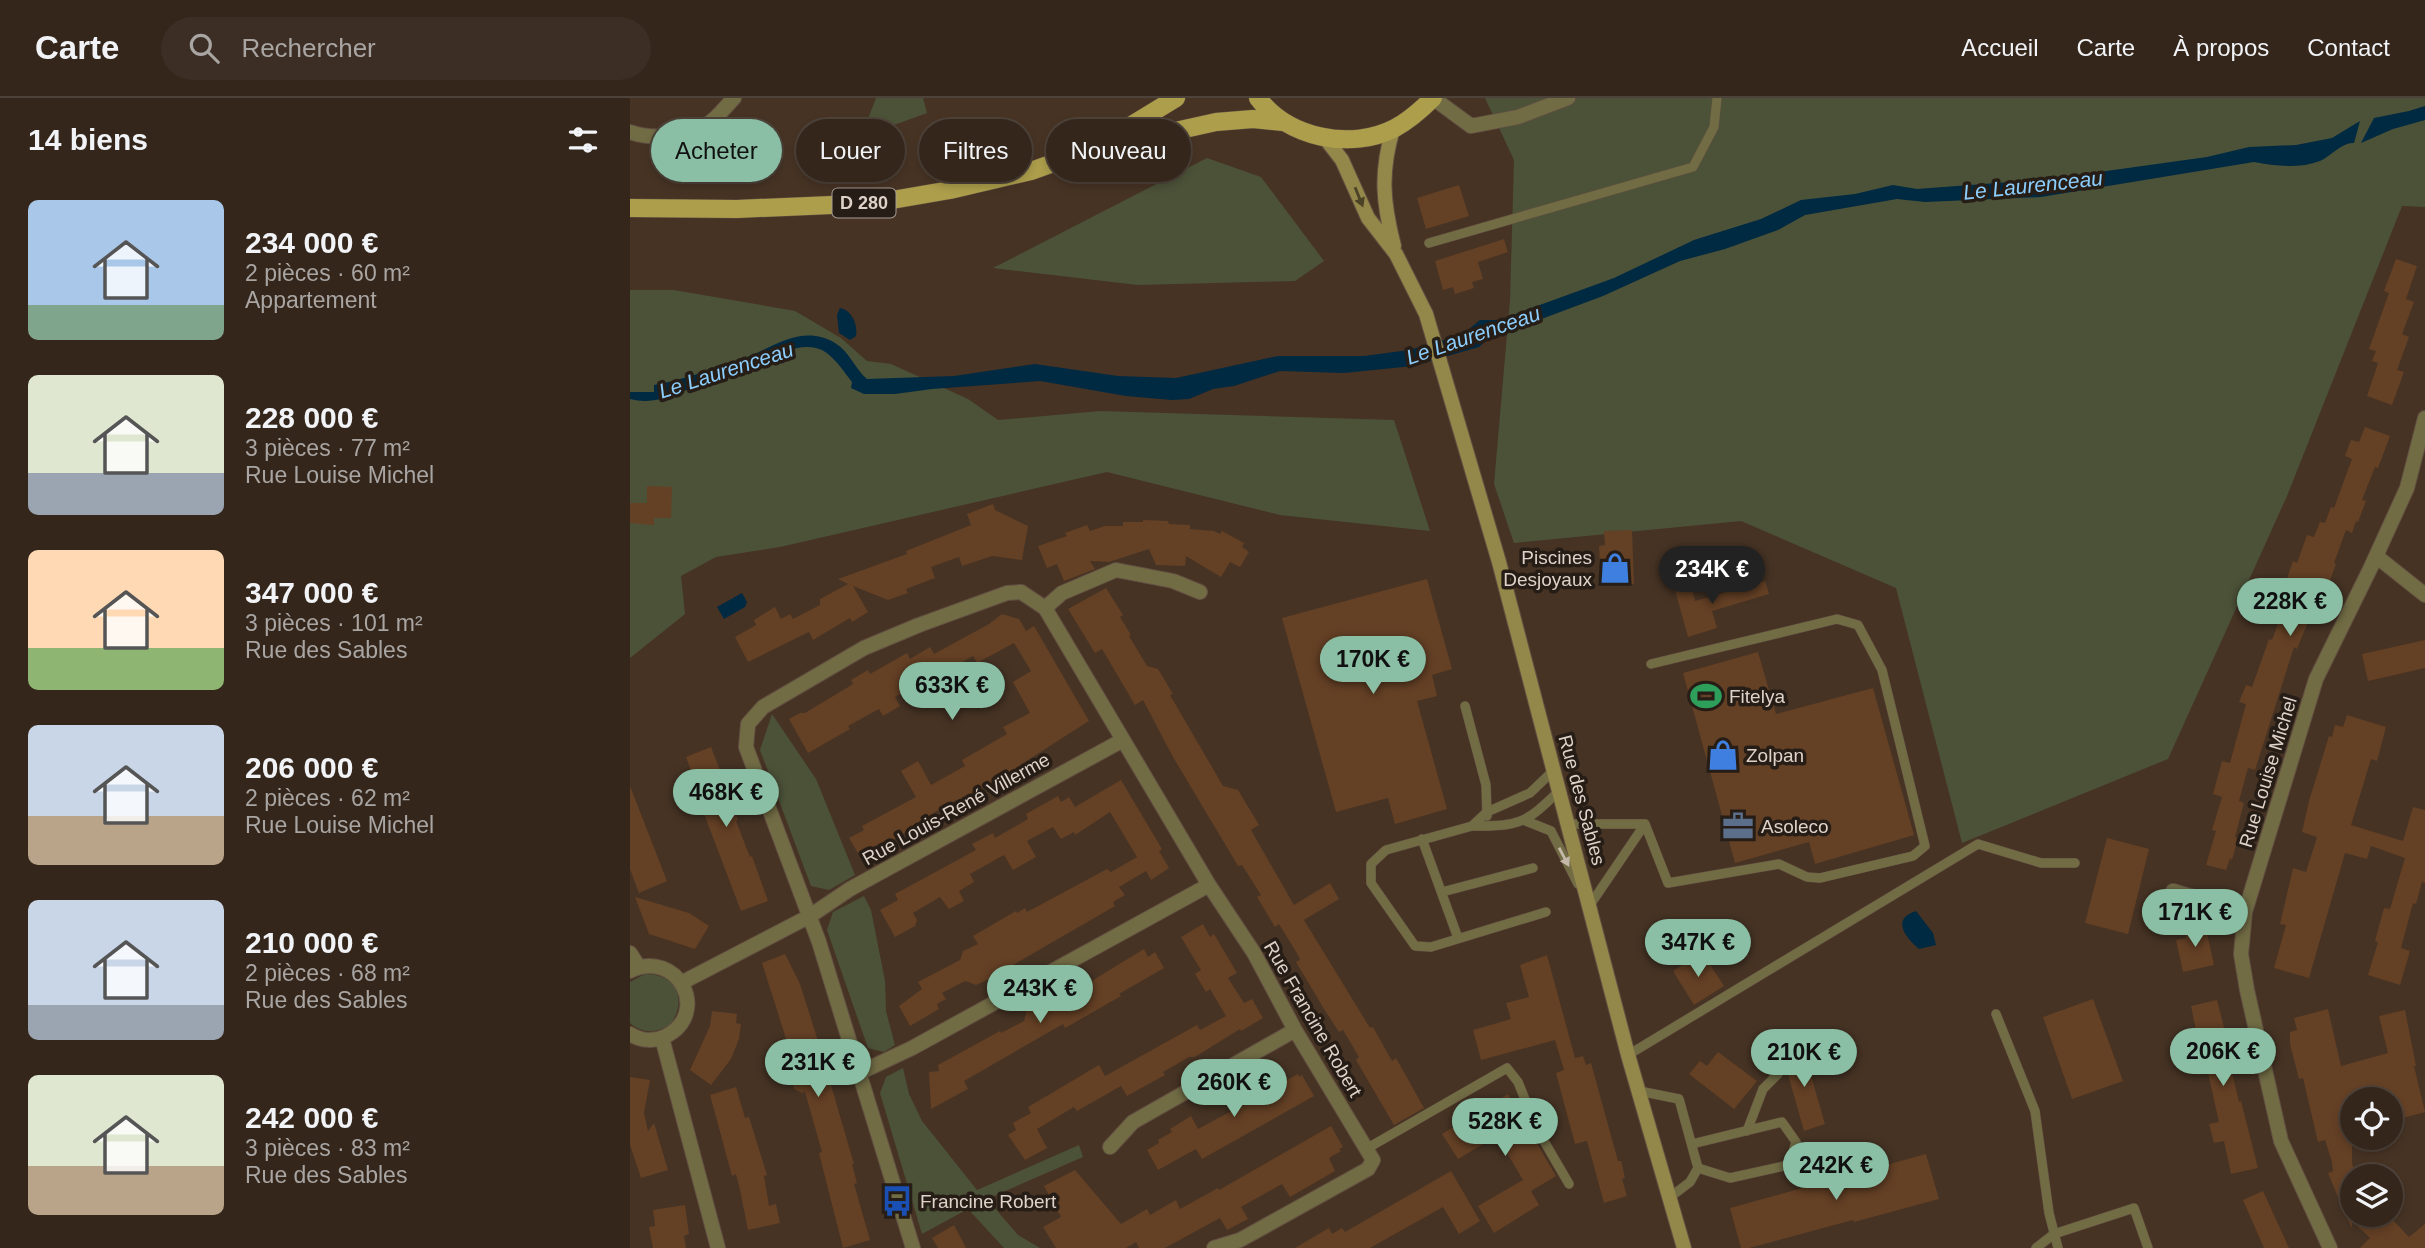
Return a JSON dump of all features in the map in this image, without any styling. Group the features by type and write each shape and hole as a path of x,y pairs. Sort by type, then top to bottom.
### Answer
{"main road":[{"name":"D 280","path":"1141,119 1176,98"},
{"path":"1258,98 1283,122 1325,138 1359,139 1393,129 1414,116 1433,98"},
{"name":"D 280","path":"1191,128 1216,122 1254,119 1283,122"},
{"path":"1393,129 1385,154 1382,182 1385,213 1396,254"},
{"path":"1325,138 1351,176 1368,218 1396,254"},
{"name":"D 280","path":"630,208 737,209 855,204 961,187 1046,166"},
{"name":"Rue des Sables","path":"1396,254 1426,314 1435,341 1499,562 1628,1055 1684,1248"}],"street":[{"path":"630,132 644,137 678,134 707,125 734,98"},
{"path":"1433,98 1471,126 1518,117 1569,98"},
{"name":"Rue Louise Michel","path":"2330,1248 2281,1141 2246,990 2241,954 2245,912 2316,679 2407,488 2425,418"},
{"path":"2376,556 2425,595"},
{"path":"912,1248 810,916 746,747 748,723 763,706 864,648 1007,593 1021,592 1045,608 1062,593 1116,569 1173,581 1200,592"},
{"name":"Rue Francine Robert","path":"1045,608 1209,885 1254,953 1295,1030 1366,1149"},
{"name":"Rue Louis-René Villerme","path":"681,983 810,916 850,889 1123,740"},
{"path":"859,1073 912,1048 1209,885"},
{"path":"2173,891 2245,912"},
{"path":"630,953 635,969 651,965 663,968 674,974 686,993 685,1015 672,1033 649,1040 630,1034"},
{"path":"1110,1147 1133,1122 1295,1030"},
{"path":"662,1038 718,1248"},
{"path":"1214,1248 1240,1240 1368,1169 1373,1160 1366,1149"}],"lane":[{"path":"1429,243 1693,167 1714,127 1717,98"},
{"path":"1645,824 1668,883 1779,864 1807,877 1820,878 1913,856 1925,846 1882,670 1858,625 1837,619 1651,664"},
{"path":"1465,706 1486,785 1489,825"},
{"path":"1472,825 1487,812 1530,793 1554,770"},
{"path":"1546,912 1431,947 1415,946 1371,883 1371,864 1386,850 1472,825 1506,825 1526,821 1559,791"},
{"path":"1526,821 1551,831 1590,906 1645,824"},
{"path":"1568,824 1645,824"},
{"path":"1423,839 1458,937"},
{"path":"1628,1055 1978,844 2041,863 2075,863"},
{"path":"1442,892 1533,868"},
{"path":"1996,1014 2035,1111 2049,1213 2058,1248"},
{"path":"1366,1149 1507,1068 1518,1082 1537,1129 1569,1184"},
{"path":"1747,1130 1763,1089 1778,1074"},
{"path":"1639,1091 1679,1099 1698,1168 1690,1182 1670,1198"},
{"path":"1692,1144 1782,1122 1796,1142 1789,1165 1730,1178 1698,1168"},
{"path":"2036,1248 2054,1234 2134,1208 2148,1248"}],"green space":[{"path":"876,98 923,98 927,113 905,121 868,119"},
{"path":"1485,98 2425,98 2425,207 2402,206 2287,496 2168,759 1962,843 1896,588 1741,521 1514,543 1494,484 1510,300 1514,160"},
{"path":"1207,158 1261,177 1324,261 1295,281 1138,285 993,268 1160,182 1191,182 1191,166"},
{"path":"630,290 674,290 795,311 841,338 867,361 891,364 968,399 998,420 1100,411 1394,420 1430,531 1280,515 1107,472 780,547 716,557 681,576 685,614 630,658"},
{"path":"772,714 816,779 855,875 829,890 811,886 760,750"},
{"path":"864,896 871,910 885,981 886,1011 895,1045 884,1052 868,1048 827,930 833,912"},
{"path":"645,974 665,978 676,990 678,1006 675,1016 670,1025 660,1030 645,1031 630,1023 630,982"},
{"path":"903,1068 909,1094 922,1121 977,1190 1079,1145 1083,1157 987,1199 1018,1235 1040,1248 1004,1248 968,1209 922,1234 880,1093 886,1077"}],"water":[{"path":"2425,106 2425,120 2393,129 2361,143 2374,118"},
{"name":"Le Laurenceau","path":"2360,121 2354,143 2341,147 2320,161 2304,165 2279,166 2254,162 2041,197 1925,202 1897,199 1805,215 1778,230 1725,249 1680,261 1603,296 1488,339 1479,347 1413,366 1344,373 1280,371 1234,386 1213,389 1189,399 1172,400 1126,396 1040,381 895,394 864,394 851,388 852,382 839,364 826,353 813,347 803,347 782,352 741,372 713,379 663,399 630,399 630,392 654,392 654,385 737,361 785,340 809,336 822,337 840,346 867,379 954,376 1035,364 1118,376 1176,378 1278,356 1364,356 1409,350 1462,335 1480,320 1499,320 1614,278 1694,240 1761,219 1801,200 1855,194 1893,185 1917,189 2049,179 2207,157 2249,147 2296,145 2332,138"},
{"path":"840,308 851,315 855,323 856,336 850,340 839,333 837,315"},
{"path":"742,593 747,602 745,607 724,619 717,607"},
{"path":"1916,911 1933,933 1936,945 1919,949 1905,934 1902,923 1908,914"}],"building":[{"path":"1459,185 1469,216 1426,229 1417,198"},
{"path":"1504,239 1508,252 1478,262 1483,279 1472,282 1474,288 1455,294 1453,287 1443,290 1435,261"},
{"path":"2396,259 2417,266 2406,299 2414,302 2402,334 2409,337 2397,370 2404,372 2392,405 2367,396 2378,363 2372,361 2376,351 2369,349 2389,293 2384,291"},
{"path":"2365,427 2390,436 2362,500 2366,501 2358,522 2356,521 2352,533 2346,530 2328,586 2323,585 2297,649 2294,647 2255,770 2248,768 2239,801 2244,803 2232,860 2230,858 2226,870 2206,865 2216,831 2212,830 2222,797 2213,794 2222,761 2230,763 2246,704 2239,702 2246,685 2252,687 2269,639 2272,640 2284,607 2278,605 2293,561 2297,563 2307,535 2314,537 2320,522 2325,523 2331,507 2334,508 2352,459 2345,456 2351,440 2359,442"},
{"path":"647,486 672,487 671,518 654,518 654,525 630,523 630,503 647,503"},
{"path":"993,504 995,510 1028,526 1022,560 992,556 962,566 959,557 931,567 935,578 906,589 908,593 888,600 853,586 868,612 852,622 850,618 813,640 809,632 748,662 735,637 756,625 754,620 775,607 781,619 790,614 793,619 820,605 820,599 848,584 838,579 907,554 906,551 971,525 967,514"},
{"path":"1143,520 1190,525 1190,529 1220,534 1222,531 1244,543 1242,547 1249,552 1240,567 1230,562 1221,577 1186,556 1185,566 1156,565 1149,549 1109,562 1090,561 1095,569 1064,581 1057,564 1047,568 1038,546 1067,536 1065,533 1087,525 1090,531 1105,526 1123,526 1123,522"},
{"path":"1632,530 1634,584 1601,585 1599,546 1605,545 1604,531"},
{"path":"1427,579 1452,669 1432,675 1437,696 1417,701 1447,809 1395,824 1388,798 1336,812 1282,618"},
{"path":"1765,581 1769,594 1712,611 1717,628 1688,637 1675,590 1691,585 1695,601"},
{"path":"1106,588 1123,615 1120,617 1131,635 1129,636 1147,666 1158,669 1173,694 1170,695 1223,786 1238,790 1259,825 1251,830 1294,905 1330,883 1339,899 1304,920 1392,1061 1396,1058 1424,1108 1394,1125 1356,1060 1359,1057 1343,1030 1339,1032 1324,1009 1296,962 1300,960 1298,955 1279,924 1275,927 1257,897 1261,895 1242,865 1238,866 1173,757 1143,700 1135,705 1102,649 1095,653 1068,609"},
{"path":"1002,614 1019,619 1026,631 1034,626 1089,721 1020,765 1023,770 1005,779 1004,776 958,802 956,800 861,858 849,838 864,830 862,826 916,797 901,771 918,761 931,785 965,766 962,760 1007,734 1003,727 1030,713 1013,682 1031,671 1014,643 977,663 973,656 895,697 900,706 883,716 879,709 808,753 789,719 805,713 853,684 851,680 868,670 870,674 907,653 910,659 930,647 934,654"},
{"path":"2425,640 2425,668 2368,681 2362,654"},
{"path":"1758,652 1776,714 1873,688 1914,835 1815,864 1809,842 1735,863 1683,673"},
{"path":"2347,715 2386,727 2377,761 2371,759 2351,825 2403,841 2413,807 2425,810 2425,883 2422,882 2416,904 2413,903 2401,948 2410,951 2400,985 2368,975 2384,908 2390,909 2405,858 2371,846 2367,859 2345,853 2309,978 2274,968 2286,925 2280,924 2293,868 2306,872 2317,837 2302,832 2309,801 2329,736 2332,737 2335,725 2343,727"},
{"path":"711,747 736,802 732,803 738,820 736,821 768,901 741,911 701,806 703,805 686,757"},
{"path":"1121,780 1162,849 1159,851 1169,868 1151,880 1146,871 1119,887 1125,895 1113,902 1115,906 989,979 976,985 965,981 942,993 946,999 937,1004 939,1009 910,1026 899,1006 922,989 918,982 960,960 963,951 978,944 973,936 1016,911 1017,913 1025,908 1027,912 1107,869 1111,872 1137,857 1110,812 1075,835 1074,832 1061,839 1053,827 1027,841 1036,857 1013,870 1004,855 970,874 974,882 959,891 964,901 949,909 940,897 913,913 917,920 915,926 895,937 880,910 898,900 895,894 976,850 972,844 993,833 995,838 1028,819 1026,814 1058,796 1061,802 1069,797 1075,807"},
{"path":"630,786 667,881 639,893 630,869"},
{"path":"2107,838 2149,849 2128,934 2085,923"},
{"path":"635,897 689,913 709,926 695,949 649,934"},
{"path":"1203,924 1210,937 1214,934 1237,973 1228,978 1244,1003 1252,999 1263,1018 1195,1057 1189,1057 1163,1072 1165,1075 1127,1096 1121,1086 1077,1111 1074,1107 1037,1129 1047,1148 1025,1160 1008,1135 1016,1130 1013,1123 1031,1113 1028,1107 1099,1065 1105,1076 1197,1025 1200,1030 1226,1016 1210,989 1206,992 1195,974 1201,970 1181,937"},
{"path":"2205,924 2214,965 2183,972 2176,940 2186,938 2184,929"},
{"path":"1144,949 1148,957 1155,952 1164,968 1065,1028 1063,1024 964,1081 968,1089 931,1109 929,1072 939,1071 938,1065 1024,1021 1027,1009 1044,1000 1047,1005 1061,997 1062,999"},
{"path":"1702,952 1724,986 1694,1005 1673,971"},
{"path":"785,954 800,984 819,1044 854,1164 857,1183 854,1184 870,1240 843,1248 819,1153 822,1152 805,1092 794,1089 792,1082 795,1077 791,1064 794,1064 762,963"},
{"path":"1547,955 1575,1058 1583,1056 1586,1065 1591,1063 1618,1161 1621,1161 1623,1169 1625,1178 1622,1179 1627,1196 1604,1203 1587,1141 1575,1144 1556,1073 1564,1070 1555,1040 1481,1060 1473,1030 1511,1019 1506,1003 1529,997 1520,965"},
{"path":"2093,999 2123,1081 2072,1099 2043,1017"},
{"path":"2217,1000 2234,1067 2231,1068 2239,1102 2241,1101 2258,1168 2231,1174 2224,1141 2214,1143 2209,1124 2219,1122 2208,1073 2198,1075 2194,1057 2201,1055 2191,1006"},
{"path":"2328,1009 2341,1066 2388,1053 2379,1016 2405,1010 2425,1112 2403,1118 2403,1087 2340,1087 2340,1150 2352,1150 2352,1164 2340,1164 2340,1202 2328,1173 2333,1171 2332,1162 2325,1140 2318,1142 2303,1078 2299,1079 2290,1044 2290,1032 2297,1030 2294,1018"},
{"path":"712,1011 737,1014 736,1023 741,1024 739,1039 731,1059 711,1085 690,1070 710,1026"},
{"path":"1803,1048 1825,1124 1804,1131 1782,1053"},
{"path":"1718,1052 1757,1081 1734,1109 1689,1074 1700,1061 1707,1066"},
{"path":"1278,1068 1285,1081 1298,1074 1299,1077 1302,1075 1314,1096 1202,1159 1196,1149 1158,1170 1147,1150 1172,1132 1170,1129 1191,1116 1198,1129 1239,1107 1232,1093"},
{"path":"630,1077 650,1080 644,1113 648,1131 654,1123 668,1170 641,1178 630,1145"},
{"path":"736,1087 745,1118 749,1117 767,1175 764,1176 769,1206 776,1204 780,1223 748,1230 736,1174 732,1176 710,1095"},
{"path":"1508,1094 1556,1176 1531,1191 1539,1205 1494,1233 1478,1206 1523,1180 1497,1136 1458,1159 1442,1134"},
{"path":"1331,1126 1343,1147 1329,1158 1335,1171 1290,1197 1282,1184 1241,1207 1248,1219 1227,1230 1220,1218 1165,1248 1139,1248 1136,1242 1126,1248 1056,1248 1043,1227 1061,1217 1044,1186 1075,1170 1121,1224 1147,1209 1150,1215 1176,1200 1180,1209 1218,1188 1219,1190"},
{"path":"1926,1154 1939,1199 1741,1248 1730,1208"},
{"path":"1451,1171 1480,1221 1459,1234 1443,1207 1370,1248 1295,1248 1329,1228 1332,1234 1342,1228 1345,1232"},
{"path":"2263,1191 2289,1248 2264,1248 2243,1200"},
{"path":"685,1205 689,1234 684,1236 686,1248 653,1248 649,1227 655,1226 653,1210"},
{"path":"2425,1224 2425,1248 2360,1248 2370,1238 2358,1227 2400,1227 2409,1237"},
{"path":"954,1225 966,1248 938,1248 932,1238"}],"place":[{"name":"Piscines Desjoyaux","path":"1615,568"},
{"name":"Fitelya","path":"1706,696"},
{"name":"Zolpan","path":"1723,755"},
{"name":"Asoleco","path":"1738,826"},
{"name":"Francine Robert","path":"897,1201"}]}
